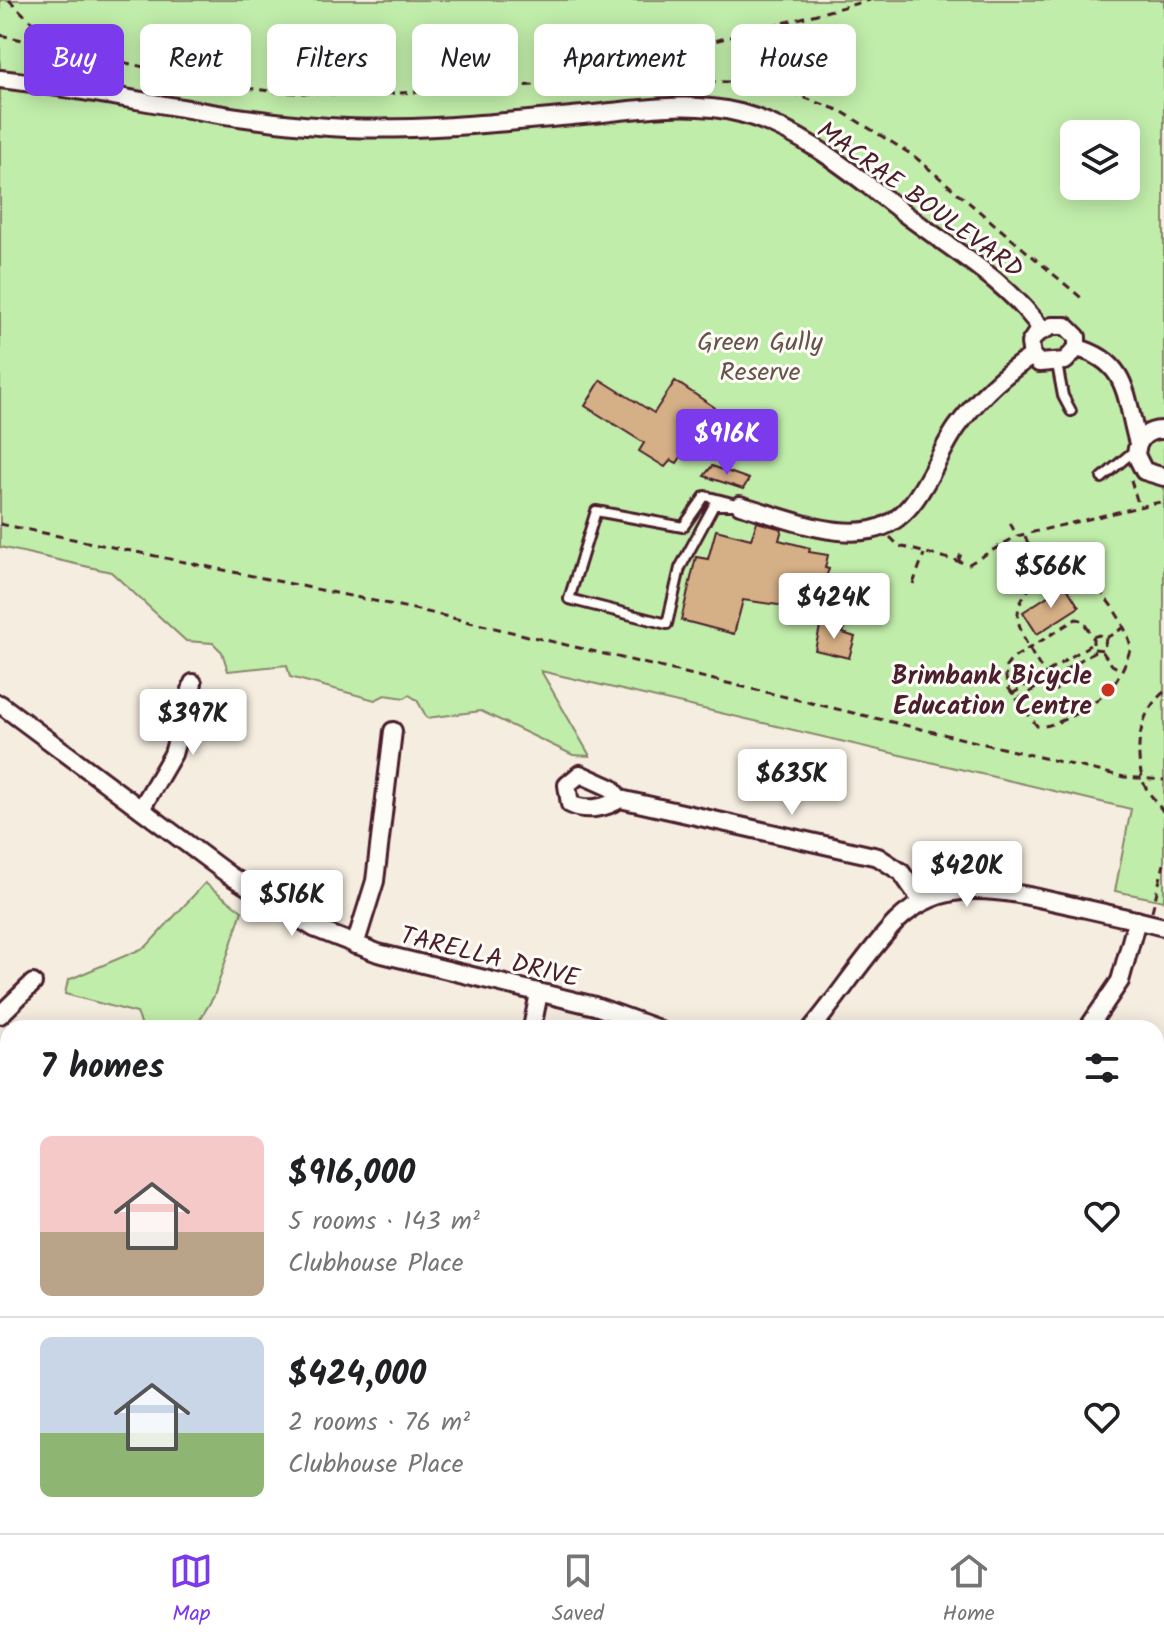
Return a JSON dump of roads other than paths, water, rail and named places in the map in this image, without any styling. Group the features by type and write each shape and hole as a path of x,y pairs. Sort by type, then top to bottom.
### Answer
{"street":[{"name":"MACRAE BOULEVARD","path":"0,79 273,122 348,128 428,127 664,108 719,109 741,114 788,133 848,171 1011,294 1042,330"},
{"path":"1066,326 1077,337 1077,348 1070,358 1057,364 1039,363 1032,356 1030,343 1042,330 1066,326"},
{"path":"1077,348 1096,353 1115,368 1131,408 1137,461 1144,471 1164,477"},
{"path":"740,505 839,531 870,531 886,526 912,505 938,455 982,396 998,380 1032,356"},
{"path":"1131,408 1161,430"},
{"path":"1137,446 1147,434 1161,430"},
{"path":"141,809 173,754 193,683"},
{"name":"TARELLA DRIVE","path":"0,704 281,910 355,945 637,1020"},
{"path":"355,945 375,881 393,731"},
{"path":"620,799 878,857 901,872 922,902"},
{"path":"818,1020 895,923 922,902 944,893 989,888 1150,923 1120,981 1093,1020"},
{"path":"0,1015 33,983"},
{"path":"534,1020 539,993"}],"lane":[{"path":"1057,364 1063,396 1071,411"},
{"path":"1102,478 1137,446"},
{"path":"705,496 740,505 719,504 709,509 680,568 667,624 569,599 596,511 678,528 690,522 696,505 705,496"}],"place":[{"name":"Brimbank Bicycle Education Centre","path":"1108,690"}],"park label":[{"name":"Green Gully Reserve","path":"760,356"}]}
